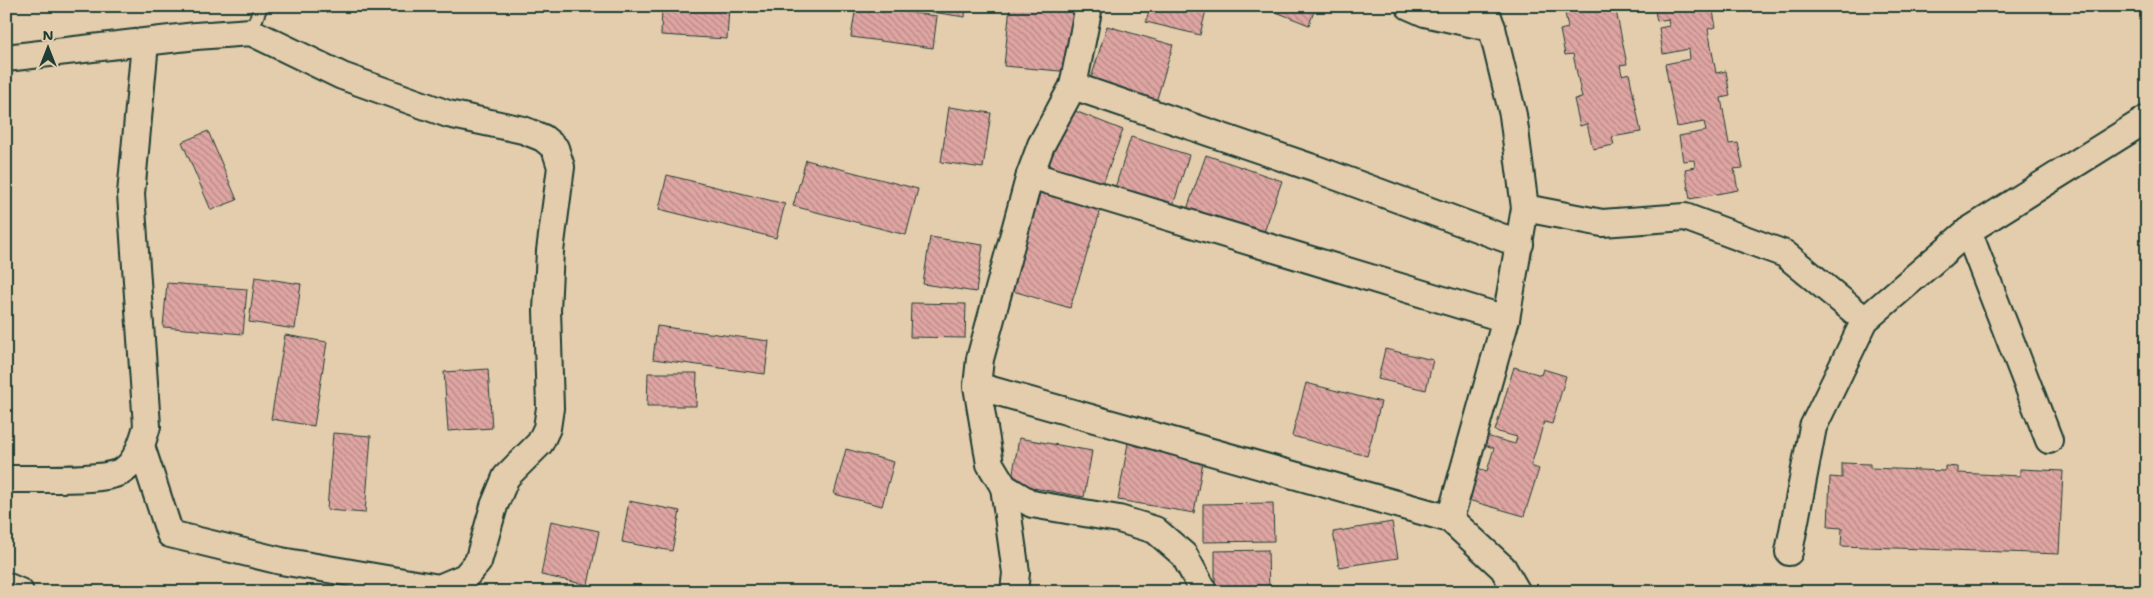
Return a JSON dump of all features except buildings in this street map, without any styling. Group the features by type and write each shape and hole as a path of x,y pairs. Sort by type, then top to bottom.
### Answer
{"street":[{"path":"1014,592 1016,573 1004,488 990,464 977,386 980,359 1030,175 1041,145 1072,86 1085,35 1089,6"},
{"path":"1409,6 1425,13 1488,17 1513,115 1525,208 1506,319 1450,519"},
{"path":"6,58 196,36 251,32 342,76 448,114 524,130 543,138 555,148 561,167 550,251 547,310 550,408 547,428 540,443 506,477 494,506 478,562 465,577 439,588 281,561 170,534 141,446"},
{"path":"6,478 107,477 125,470 141,446 147,426 131,194 145,43"},
{"path":"1072,86 1316,169 1520,244"},
{"path":"1789,552 1813,427 1865,320 1968,231 2147,119"},
{"path":"1030,175 1506,319"},
{"path":"1525,208 1602,223 1686,217 1784,254 1865,320"},
{"path":"1968,231 2050,440"},
{"path":"977,386 1450,519 1503,568 1517,592"},
{"path":"1004,488 1032,504 1119,519 1155,530 1184,555 1202,588"},
{"path":"6,586 20,592"}],"lane":[{"path":"251,32 261,6"}]}
